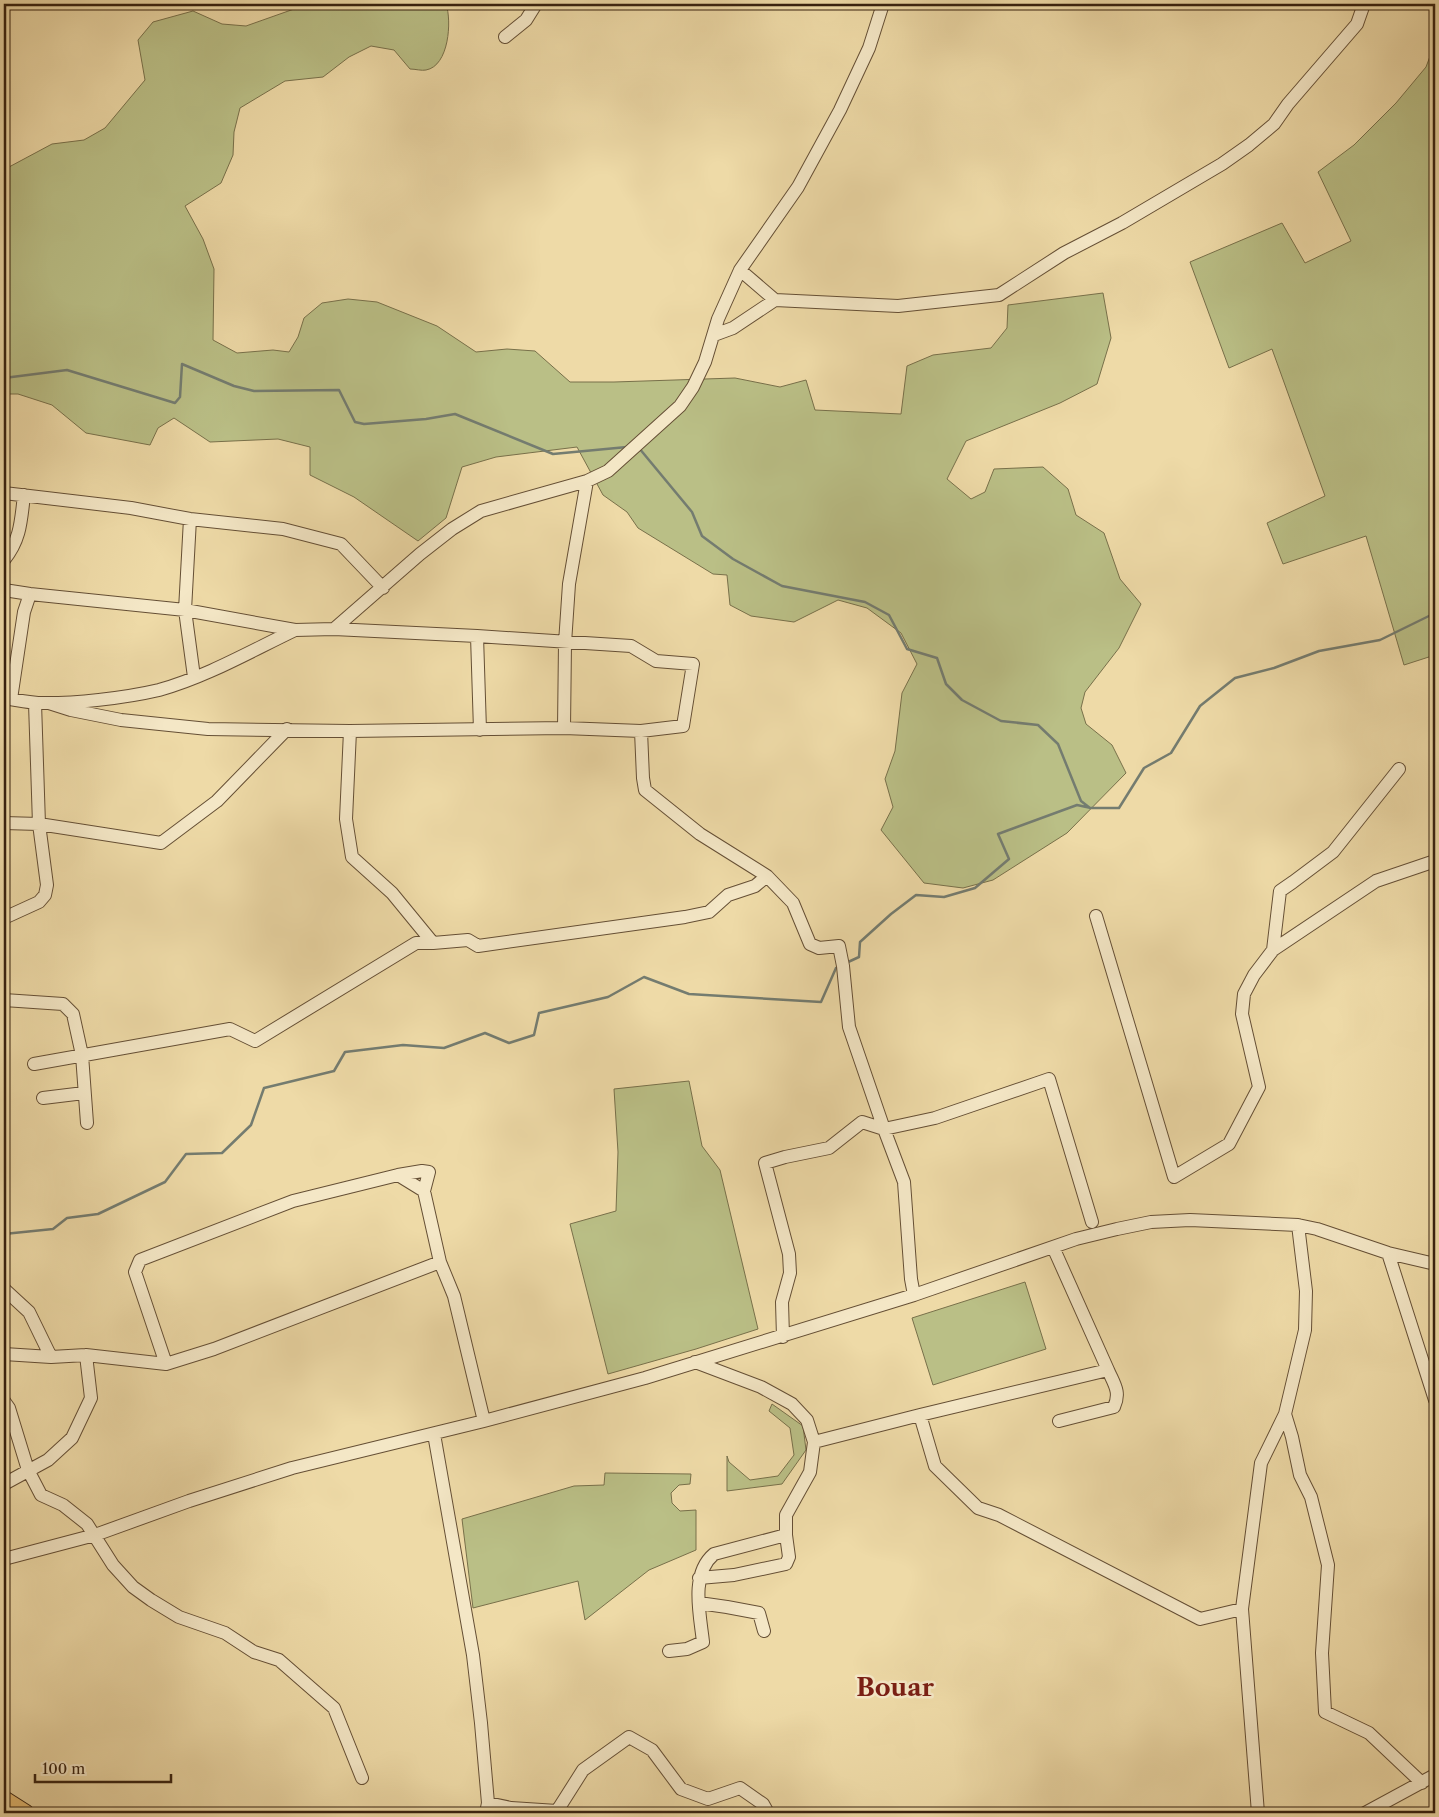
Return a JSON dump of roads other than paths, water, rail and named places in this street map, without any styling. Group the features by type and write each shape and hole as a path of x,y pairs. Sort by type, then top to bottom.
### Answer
{"main road":[{"path":"4,1799 26,1813"}],"street":[{"path":"505,37 526,20 536,4"},
{"path":"334,629 445,534 481,511 587,481 608,471 680,406 693,387 705,362 718,319 740,270 798,187 857,77 869,48 883,4"},
{"path":"714,335 733,328 775,300 898,306 999,295 1064,253 1122,223 1222,164 1249,145 1274,124 1288,104 1357,24 1364,4"},
{"path":"740,270 775,300"},
{"path":"564,728 565,643 569,584 587,481"},
{"path":"4,493 131,508 190,519 283,529 341,544 383,588"},
{"path":"4,560 14,548 20,532 24,495"},
{"path":"190,519 185,610 194,677"},
{"path":"4,590 185,610 295,630 334,629 631,646 656,660 693,664 683,726 641,731 564,728 350,731 208,728 121,720 71,710 49,703"},
{"path":"30,594 24,612 8,699 49,703 123,696 159,690 194,677 295,630"},
{"path":"477,636 480,730"},
{"path":"121,720 123,696"},
{"path":"4,918 39,902 46,895 47,885 39,824 35,702"},
{"path":"4,823 39,824 161,843 217,802 286,729"},
{"path":"350,731 346,819 352,858 392,893 433,943"},
{"path":"641,731 645,790 700,834 766,876 793,902 810,944 819,948 839,946 843,964 850,1027 884,1130 904,1182 914,1295"},
{"path":"1273,950 1280,891 1333,852 1399,769"},
{"path":"1096,916 1174,1177 1229,1144 1259,1087 1242,1014 1244,994 1254,975 1273,950 1376,882 1435,861"},
{"path":"34,1064 230,1030 255,1041 416,942 433,943 468,940 478,946 685,917 709,912 728,895 754,886 766,876"},
{"path":"4,1000 63,1004 73,1014 82,1055 87,1123"},
{"path":"783,1336 782,1302 790,1273 789,1254 765,1163 829,1148 862,1122 884,1130 935,1118 1049,1080 1092,1222"},
{"path":"43,1098 84,1093"},
{"path":"166,1364 135,1272 140,1260 293,1201 398,1175 422,1171 429,1172 424,1191 440,1262 454,1296 484,1421"},
{"path":"398,1175 424,1191"},
{"path":"4,1559 95,1535 189,1501 292,1468 434,1434 645,1378 914,1295 1053,1247 1117,1229 1151,1222 1190,1220 1298,1225 1317,1229 1388,1253 1435,1264"},
{"path":"1258,1813 1242,1609 1261,1463 1285,1414 1305,1330 1306,1291 1298,1225"},
{"path":"1053,1247 1116,1387 1118,1398 1114,1407 1059,1422"},
{"path":"1388,1253 1435,1400"},
{"path":"4,1354 51,1357 86,1356 166,1364 214,1349 440,1262"},
{"path":"4,1289 29,1312 51,1357"},
{"path":"4,1484 48,1460 72,1438 90,1398 86,1356"},
{"path":"694,1362 762,1386 792,1404 807,1420 814,1442 810,1472 786,1515 789,1557 786,1564 734,1575 699,1578"},
{"path":"814,1442 1108,1370"},
{"path":"4,1401 9,1408 28,1470 41,1495 63,1505 87,1524 113,1565 133,1587 145,1596 179,1617 225,1633 254,1652 279,1660 334,1708 362,1778"},
{"path":"1285,1414 1300,1475 1311,1497 1328,1564 1322,1653 1325,1712 1369,1733 1422,1783"},
{"path":"920,1415 935,1466 978,1508 999,1515 1200,1619 1242,1609"},
{"path":"434,1434 472,1655 481,1723 487,1808 557,1811 583,1770 629,1736 652,1750 681,1789 708,1799 740,1788 764,1804 768,1813"},
{"path":"669,1651 687,1649 703,1642 699,1603 699,1578 706,1560 714,1554 786,1535"},
{"path":"699,1603 759,1613 764,1631"},
{"path":"1365,1813 1435,1775"}],"waterway":[{"path":"4,378 67,370 175,403 180,397 182,364 234,386 254,391 339,390 355,422 364,424 426,419 455,414 553,454 627,447"},
{"path":"639,448 692,512 702,536 733,559 782,586 865,602 889,615 907,649 937,658 946,684 962,700 1001,721 1038,725 1058,744 1081,801 1090,808"},
{"path":"846,963 859,957 860,942 891,914 916,895 944,897 975,888 1009,859 998,834 1077,805 1091,808 1119,808 1144,768 1171,753 1200,706 1235,678 1274,668 1319,651 1380,640 1435,613"},
{"path":"4,1234 53,1229 67,1218 98,1214 165,1182 186,1154 222,1153 251,1125 264,1088 334,1071 345,1052 403,1045 444,1048 485,1033 509,1043 534,1035 539,1013 608,997 644,977 689,994 821,1002 836,968 839,967"}],"district":[{"name":"Bouar","path":"895,1687"}]}
